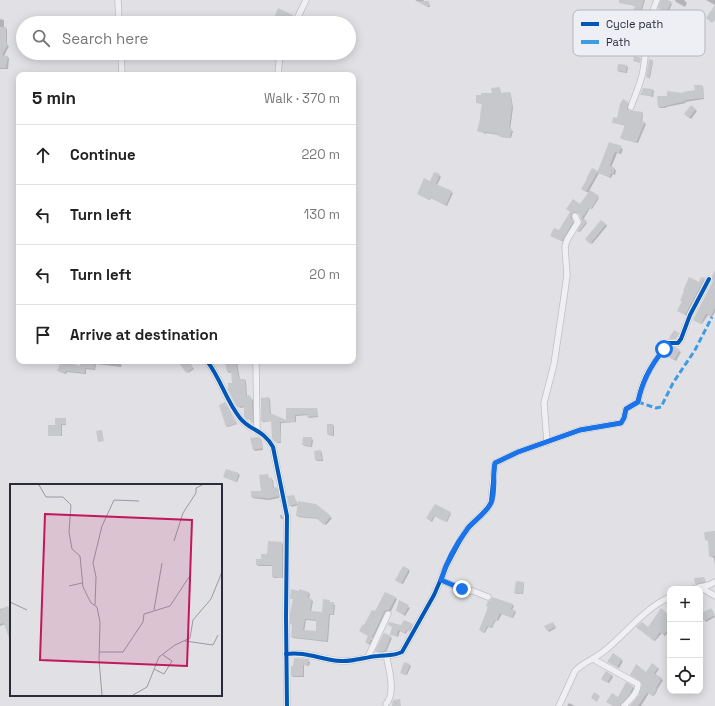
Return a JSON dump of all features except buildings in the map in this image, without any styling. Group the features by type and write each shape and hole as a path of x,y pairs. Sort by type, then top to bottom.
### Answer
{"street":[{"path":"118,0 119,16"},
{"path":"298,16 306,0"},
{"path":"653,10 657,0"},
{"path":"631,107 642,73 644,56"},
{"path":"121,60 122,72"},
{"path":"278,72 279,60"},
{"path":"547,442 544,403 554,364 566,282 567,263 565,247 567,240 578,222 574,216"},
{"path":"286,654 303,654 341,661 386,656 402,652 415,627 427,609 447,565 462,537 468,528 487,509 491,502 495,463 518,452 580,430 621,423 626,409 638,402 647,372 656,359 669,343 678,343 681,339 690,315 709,278"},
{"path":"209,364 240,420 257,430 268,439 272,447 286,508 287,706"},
{"path":"256,364 257,430"},
{"path":"441,580 466,591 473,591 488,598"},
{"path":"703,586 715,582"},
{"path":"703,589 715,596"},
{"path":"559,706 575,671 579,667 615,643 651,607 667,599"},
{"path":"368,658 388,614"},
{"path":"386,656 391,693 390,700 386,704"},
{"path":"593,659 638,684 639,686 635,693 624,706"}],"marked path":[{"path":"638,402 656,408 661,407 673,383 695,350 712,317"}],"cycle path":[{"path":"286,654 293,653 346,661 393,655 402,652 434,595 447,565 462,537 468,528 487,509 491,502 495,463 518,452 580,430 621,423 626,409 638,402 643,384 653,363 669,343 678,343 681,339 690,315 709,279"},
{"path":"209,364 240,418 261,433 273,447 287,516 287,706"}],"route":[{"path":"462,589 441,580 442,575 455,549 468,528 487,509 491,502 495,463 518,452 580,430 621,423 626,409 638,402 640,391 647,372 664,349"}]}
